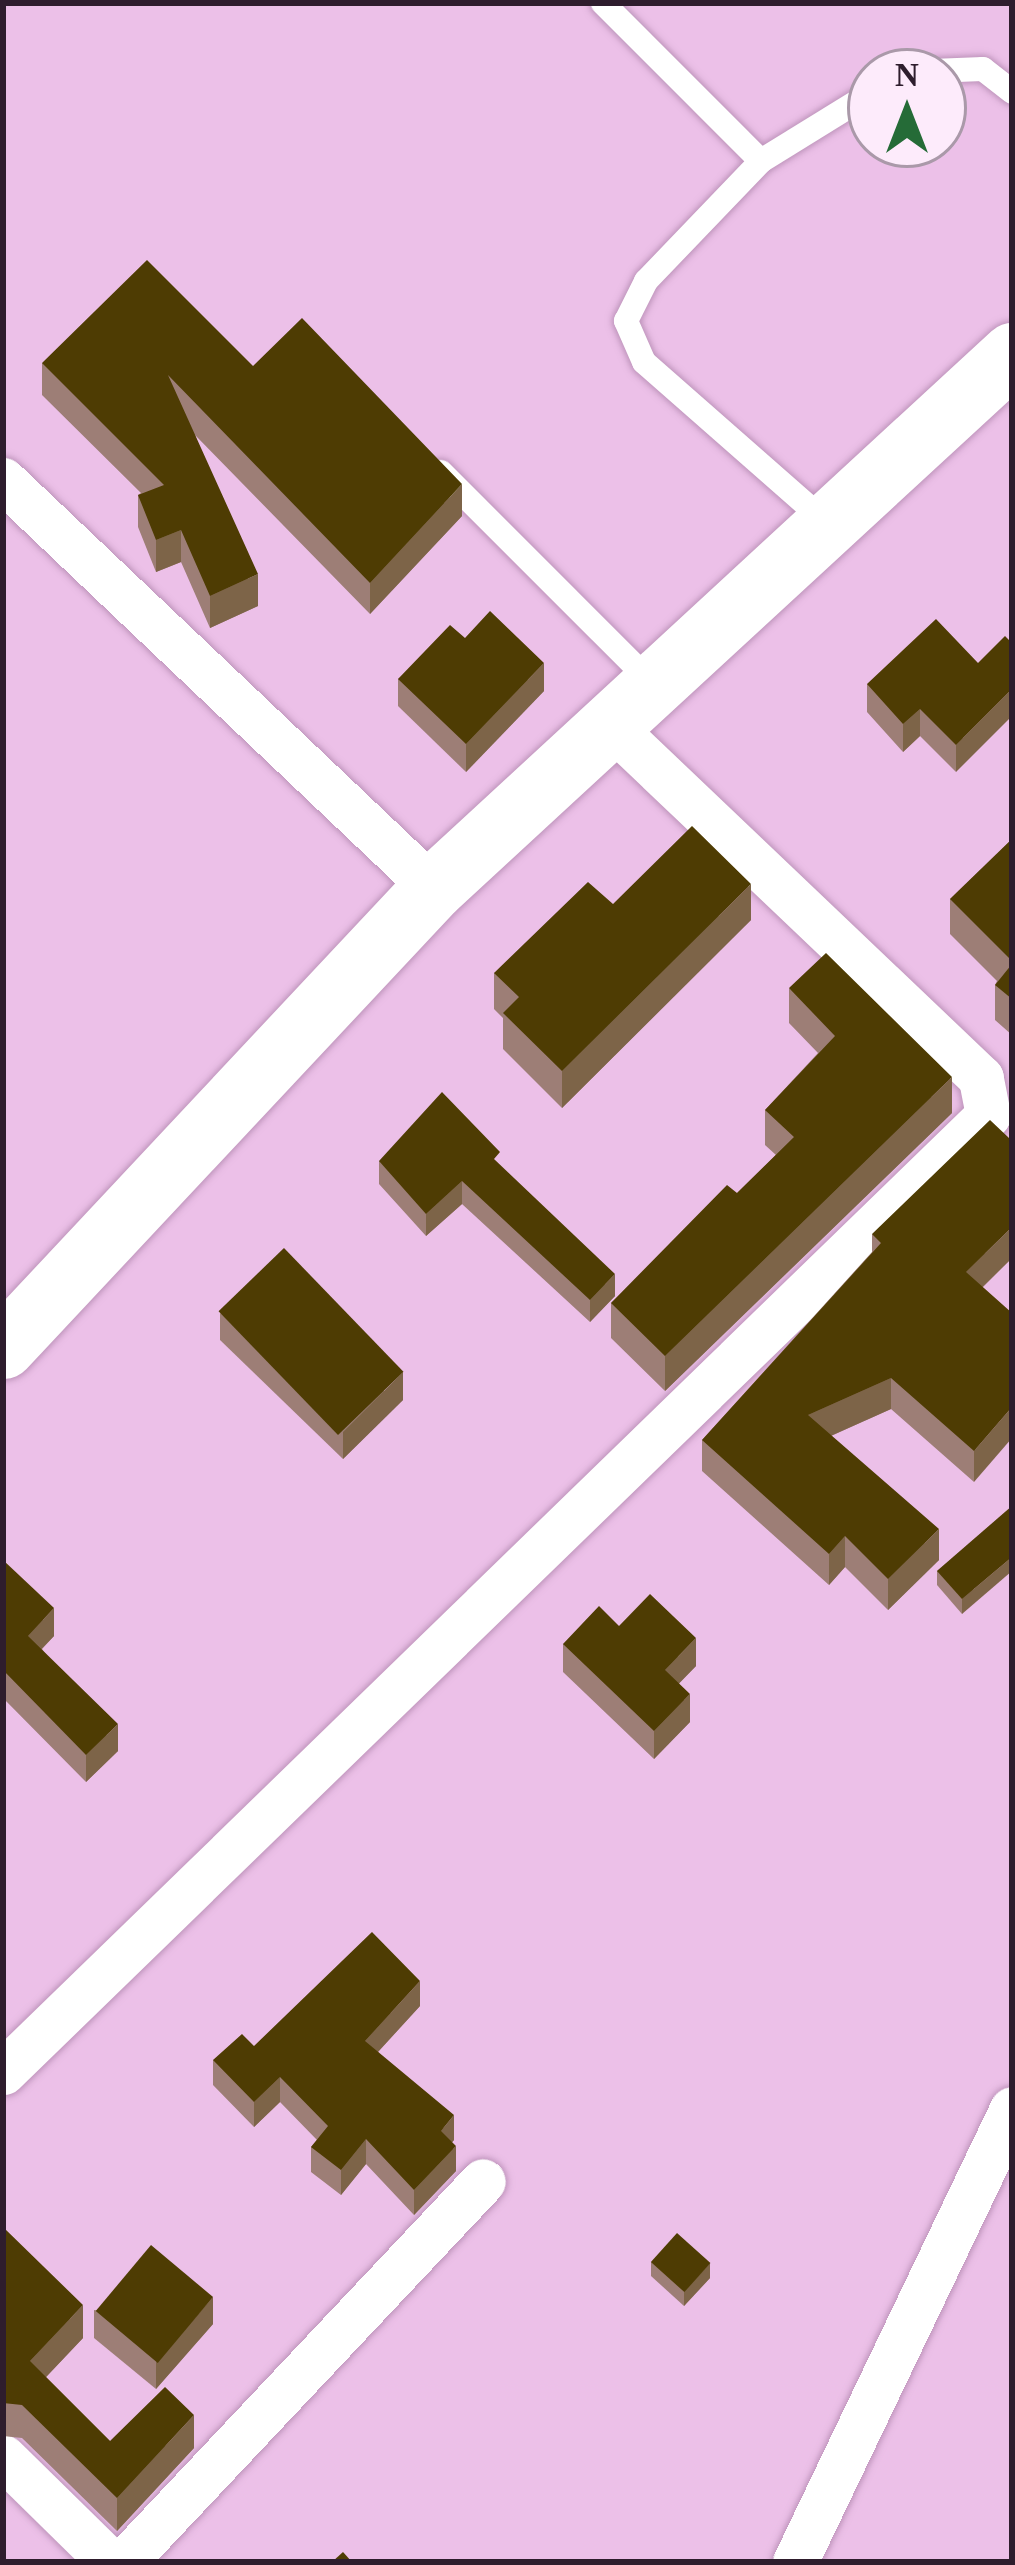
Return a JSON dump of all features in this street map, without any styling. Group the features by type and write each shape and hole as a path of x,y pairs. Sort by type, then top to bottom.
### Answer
{"street":[{"path":"3,1347 433,888 1012,355"},
{"path":"3,480 433,888"},
{"path":"3,2072 988,1115 996,1069 630,703"},
{"path":"795,2562 1012,2109"},
{"path":"124,2562 483,2181"},
{"path":"3,2457 110,2562"}],"lane":[{"path":"603,3 760,161"},
{"path":"967,70 983,69 1012,92"},
{"path":"828,523 644,362 626,321 646,281 760,161 847,108"},
{"path":"424,455 630,703"}],"building":[{"path":"147,260 253,366 302,318 462,484 370,583 168,375 258,574 210,596 181,530 156,540 138,495 164,485 42,363"},
{"path":"490,611 544,663 466,744 398,679 450,625 465,638"},
{"path":"936,619 978,663 1005,636 1012,643 1012,689 956,745 920,709 903,724 867,684"},
{"path":"692,826 751,884 562,1071 503,1013 519,997 494,973 588,882 613,904"},
{"path":"1012,839 1012,961 950,899"},
{"path":"826,953 952,1077 665,1356 611,1303 727,1185 737,1193 794,1137 765,1110 835,1036 789,988"},
{"path":"1012,964 1012,999 995,985"},
{"path":"442,1092 500,1152 494,1159 615,1274 590,1300 462,1181 426,1214 379,1161"},
{"path":"990,1120 1009,1138 1012,1135 1012,1227 966,1272 1012,1313 1012,1407 974,1451 891,1378 808,1415 939,1529 888,1579 845,1536 829,1554 702,1440 881,1243 872,1234"},
{"path":"284,1248 403,1372 338,1435 219,1311"},
{"path":"1012,1506 1012,1557 962,1599 937,1571"},
{"path":"3,1560 54,1608 28,1636 118,1724 86,1755 3,1670"},
{"path":"650,1594 696,1638 665,1670 690,1694 654,1731 563,1644 599,1606 619,1626"},
{"path":"372,1932 420,1981 365,2041 454,2115 441,2131 456,2146 414,2190 366,2139 341,2170 311,2147 328,2126 280,2077 254,2102 213,2060 242,2034 254,2046"},
{"path":"3,2227 83,2305 30,2361 110,2441 165,2387 194,2415 117,2498 22,2405 3,2403"},
{"path":"677,2233 710,2263 684,2292 651,2262"},
{"path":"151,2245 213,2297 158,2363 96,2311"},
{"path":"343,2552 352,2562 332,2562"}]}
